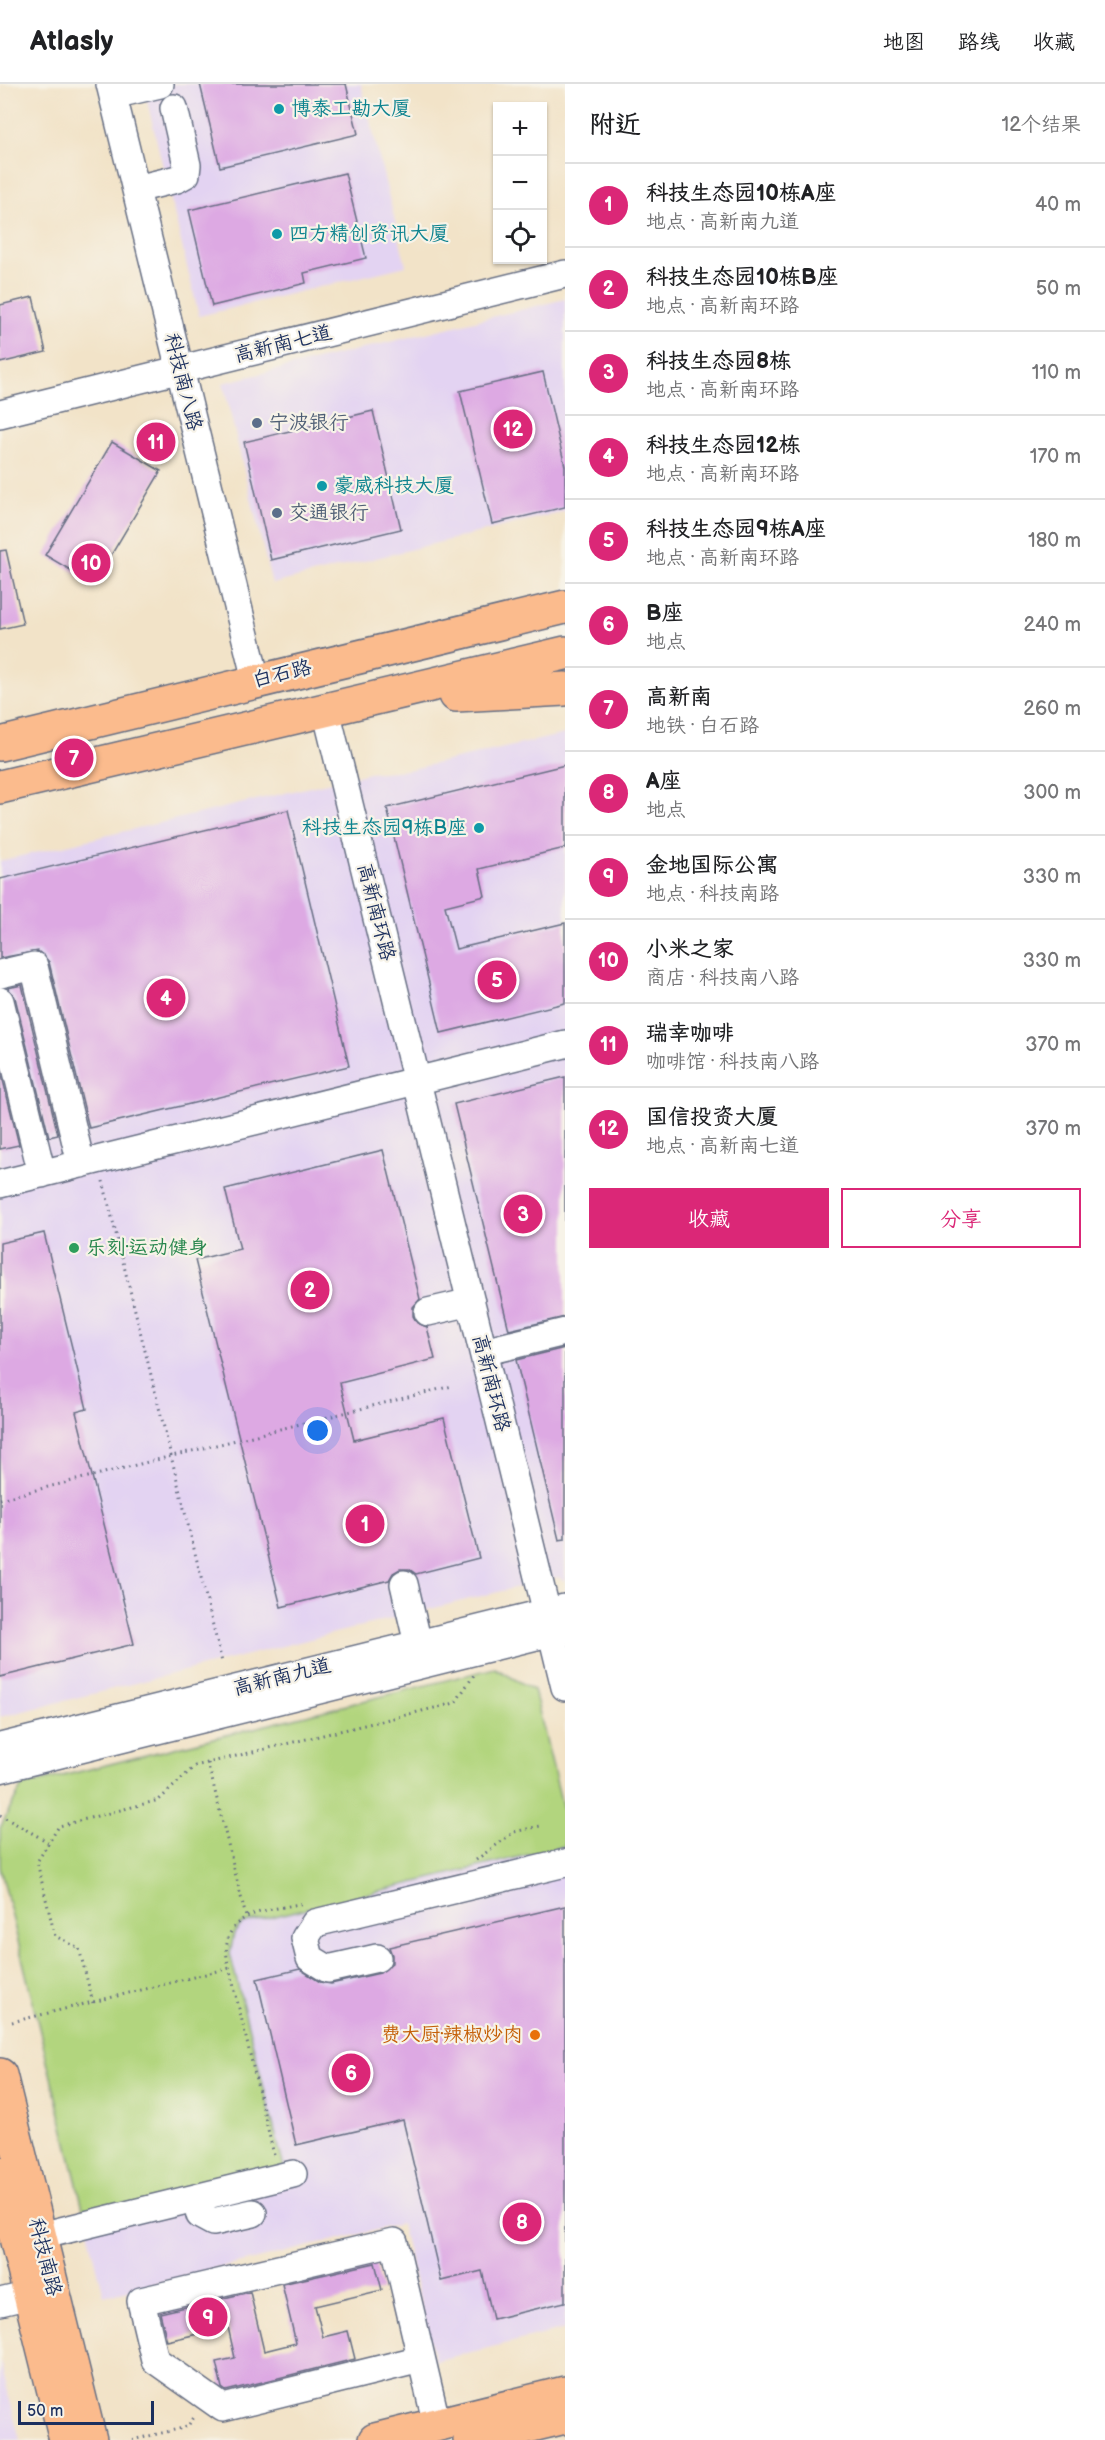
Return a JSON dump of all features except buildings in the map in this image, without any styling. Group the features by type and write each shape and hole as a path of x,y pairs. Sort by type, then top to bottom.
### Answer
{"main road":[{"path":"485,626 565,596"},
{"name":"白石路","path":"0,744 256,680 565,607"},
{"path":"0,787 565,653"},
{"path":"376,699 565,689"},
{"name":"科技南路","path":"0,2075 40,2236 77,2435"},
{"name":"科技南路","path":"0,2173 15,2299 77,2435"},
{"path":"375,2440 565,2392"},
{"path":"470,2440 565,2417"}],"street":[{"path":"112,90 160,84"},
{"name":"科技南八路","path":"112,90 256,680"},
{"path":"136,189 177,179 186,174 187,165 174,108"},
{"name":"高新南七道","path":"0,414 565,274"},
{"name":"高新南环路","path":"326,710 483,1352 557,1620 565,1687"},
{"path":"0,974 34,966 92,1172"},
{"path":"0,1001 42,1174"},
{"path":"0,1184 42,1174 92,1172 417,1080 565,1044"},
{"path":"428,1312 471,1302"},
{"path":"483,1352 565,1332"},
{"path":"404,1584 418,1644"},
{"name":"高新南九道","path":"0,1747 418,1644 557,1620"},
{"name":"高新南九道","path":"0,1769 557,1620"},
{"path":"376,1958 328,1969 310,1958 305,1938 315,1923 472,1897 565,1863"},
{"path":"40,2236 294,2174"},
{"path":"196,2198 200,2215 213,2222 253,2213"},
{"path":"422,2359 223,2408 155,2360 141,2301 394,2242 422,2359 437,2425"}],"path":[{"path":"92,1172 171,1457 222,1662"},
{"path":"0,1499 452,1386"},
{"path":"93,2003 78,1948 55,1936 37,1862 59,1826 159,1800 195,1766 455,1703 480,1666"},
{"path":"208,1762 246,1917"},
{"path":"0,1815 48,1842"},
{"path":"12,2022 230,1968"},
{"path":"132,2440 187,2427 208,2397"}],"shaded area":[{"path":"143,84 361,84 406,266 199,316"},
{"path":"565,299 565,511 272,584 223,383"},
{"path":"565,734 565,1581 558,1577 0,1717 0,861 369,773 408,770"},
{"path":"495,1668 534,1690 565,1817 565,2329 435,2361 401,2224 104,2296 0,1867 0,1828 22,1786"},
{"path":"0,2361 20,2440 0,2440"}],"green space":[{"path":"495,1668 534,1690 565,1817 565,1846 242,1924 234,1933 230,1954 284,2168 85,2217 0,1867 0,1828 22,1786"}],"place":[{"name":"博泰工勘大厦","path":"279,109"},
{"name":"四方精创资讯大厦","path":"277,234"},
{"name":"宁波银行","path":"257,423"},
{"name":"国信投资大厦","path":"513,429"},
{"name":"瑞幸咖啡","path":"156,442"},
{"name":"豪威科技大厦","path":"322,486"},
{"name":"交通银行","path":"277,513"},
{"name":"小米之家","path":"91,563"},
{"name":"高新南","path":"74,758"},
{"name":"科技生态园9栋B座","path":"479,828"},
{"name":"科技生态园9栋A座","path":"497,980"},
{"name":"科技生态园12栋","path":"166,998"},
{"name":"科技生态园8栋","path":"523,1214"},
{"name":"乐刻·运动健身","path":"74,1248"},
{"name":"科技生态园10栋B座","path":"310,1290"},
{"name":"科技生态园10栋A座","path":"365,1524"},
{"name":"费大厨·辣椒炒肉","path":"535,2035"},
{"name":"B座","path":"351,2073"},
{"name":"A座","path":"522,2222"},
{"name":"金地国际公寓","path":"208,2317"}]}
